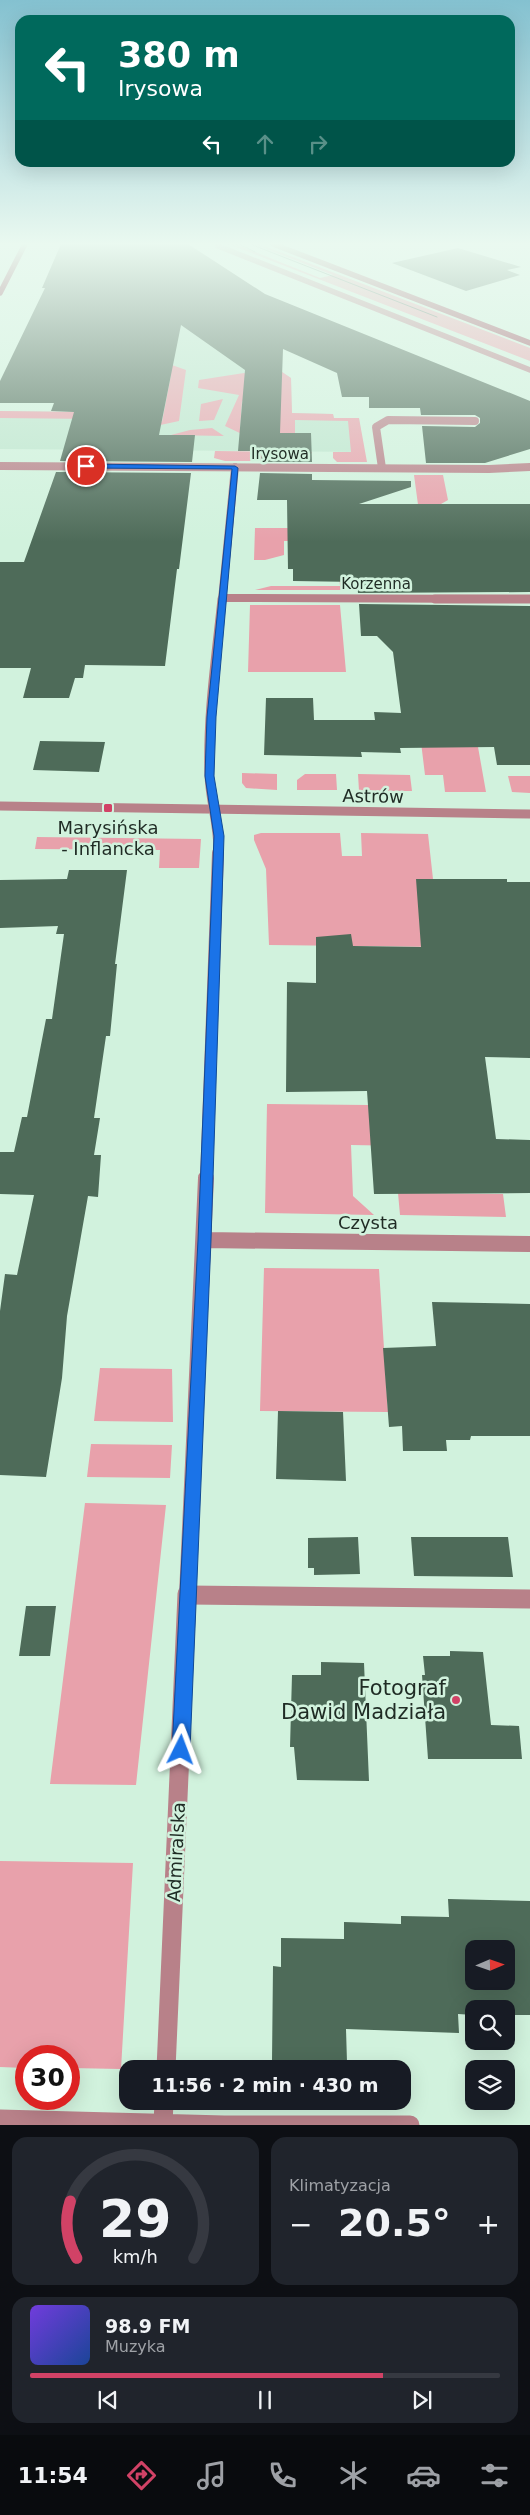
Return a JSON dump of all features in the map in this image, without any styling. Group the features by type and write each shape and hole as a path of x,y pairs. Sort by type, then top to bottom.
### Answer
{"street":[{"path":"462,343 530,370"},
{"path":"382,468 376,426 381,422 388,420 474,420"},
{"name":"Irysowa","path":"0,466 489,469 530,467"},
{"name":"Admiralska","path":"166,2060 205,1240 219,836 209,776 212,697 235,468"},
{"name":"Korzenna","path":"222,598 530,599"},
{"name":"Astrów","path":"0,806 530,814"},
{"name":"Czysta","path":"205,1240 530,1244"},
{"path":"188,1595 530,1599"},
{"path":"0,2119 164,2116 410,2125"}],"shaded area":[{"path":"107,343 239,343 291,378 292,413 333,414 334,418 359,418 364,452 0,449 0,411 88,412"},
{"path":"107,343 123,343 93,419 0,418 0,411 88,412"},
{"path":"219,343 239,343 291,378 292,413 333,414 334,418 359,418 367,462 337,462 333,458 333,452 351,452 348,421 295,420 295,433 280,433 242,401 240,429 246,436 225,426 239,395 198,388 199,380 244,373 255,376"},
{"path":"484,343 517,343 530,348 530,361"},
{"path":"172,365 186,370 179,421 151,427 152,422 162,422 171,375 133,375"},
{"path":"223,399 214,420 199,421 201,404"},
{"path":"212,428 224,436 171,435 190,430"},
{"path":"215,451 312,452 307,461 225,461 214,458"},
{"path":"414,475 443,475 448,500 427,512 419,512"},
{"path":"255,528 342,528 348,590 255,590 271,586 340,586 336,533 301,541 284,541 284,555 265,560 254,560"},
{"path":"250,605 340,605 346,672 248,672"},
{"path":"420,734 478,747 486,792 445,792 443,775 425,775"},
{"path":"242,773 277,774 277,790 246,788 242,783"},
{"path":"305,774 336,774 337,790 297,790 297,780"},
{"path":"358,774 410,775 412,791 359,791"},
{"path":"508,776 530,776 530,793 512,792"},
{"path":"261,833 340,833 342,856 362,856 361,833 428,834 433,879 416,879 441,947 269,945 266,869 254,840 254,835"},
{"path":"37,837 201,839 199,868 159,868 160,850 35,849"},
{"path":"267,1104 368,1105 462,1147 351,1145 353,1196 374,1215 265,1213"},
{"path":"398,1193 503,1194 506,1217 400,1215"},
{"path":"264,1268 379,1269 388,1412 260,1411"},
{"path":"100,1368 172,1369 173,1422 94,1421"},
{"path":"91,1444 172,1445 170,1478 87,1477"},
{"path":"85,1503 166,1505 136,1785 50,1784"},
{"path":"0,1861 133,1863 122,2060 119,2060 119,2069 80,2068 80,2045 15,2045 15,2068 0,2067"}],"building":[{"path":"18,343 177,343 159,435 195,435 192,462 60,461 74,412 51,411 54,403 0,403 0,381"},
{"path":"207,343 387,343 530,401 530,449 485,463 426,463 422,426 475,427 480,423 480,418 475,415 421,415 420,408 369,408 369,397 342,397 337,373 283,349 280,433 311,433 312,462 261,462 262,451 238,451 245,370"},
{"path":"56,472 191,473 165,666 85,665 83,678 75,678 69,698 23,698 31,668 0,668 0,562 24,562"},
{"path":"260,473 312,474 312,480 411,481 411,487 359,504 530,504 530,592 358,593 357,582 293,581 293,569 288,569 287,500 257,500"},
{"path":"359,604 530,606 530,765 497,765 494,747 400,748 401,753 361,752 362,757 264,755 266,698 313,698 314,720 375,720 374,712 401,713 393,652 377,636 361,636"},
{"path":"40,741 105,742 99,772 33,770"},
{"path":"69,870 127,870 115,964 117,964 110,1036 106,1036 94,1118 100,1118 94,1155 101,1155 98,1197 88,1196 67,1316 62,1378 46,1477 0,1475 0,1311 5,1274 17,1275 34,1195 0,1194 0,1152 14,1152 22,1117 27,1117 46,1019 52,1019 64,934 56,934 58,926 0,928 0,880 67,879"},
{"path":"416,879 507,879 507,882 530,882 530,1058 485,1057 496,1139 530,1140 530,1193 374,1194 367,1091 286,1092 287,982 316,983 316,937 351,934 353,946 421,947"},
{"path":"432,1302 530,1304 530,1436 471,1436 470,1440 446,1440 447,1451 403,1451 402,1426 389,1427 383,1348 436,1346"},
{"path":"278,1411 343,1412 346,1481 276,1479"},
{"path":"358,1537 360,1574 314,1575 314,1568 308,1568 308,1538"},
{"path":"411,1537 508,1537 513,1577 414,1576"},
{"path":"26,1606 56,1606 50,1656 19,1656"},
{"name":"Fotograf Dawid Madziała","path":"450,1651 483,1652 491,1725 519,1726 522,1759 428,1759 422,1675 425,1675 423,1656 450,1656"},
{"path":"321,1662 364,1663 369,1781 297,1780 294,1747 290,1747 292,1675 321,1675"},
{"path":"448,1899 530,1901 530,2015 515,2015 515,2000 465,2000 465,2014 458,2014 459,2033 346,2029 347,2060 272,2060 273,1966 281,1967 281,1938 344,1939 344,1922 401,1924 401,1916 449,1917"}],"place":[{"name":"Marysińska - Inflancka","path":"108,808"},
{"name":"Fotograf Dawid Madziała","path":"456,1700"}],"route":[{"path":"86,466 235,468 231,524 212,697 209,776 219,836 205,1240 181,1750"}]}
